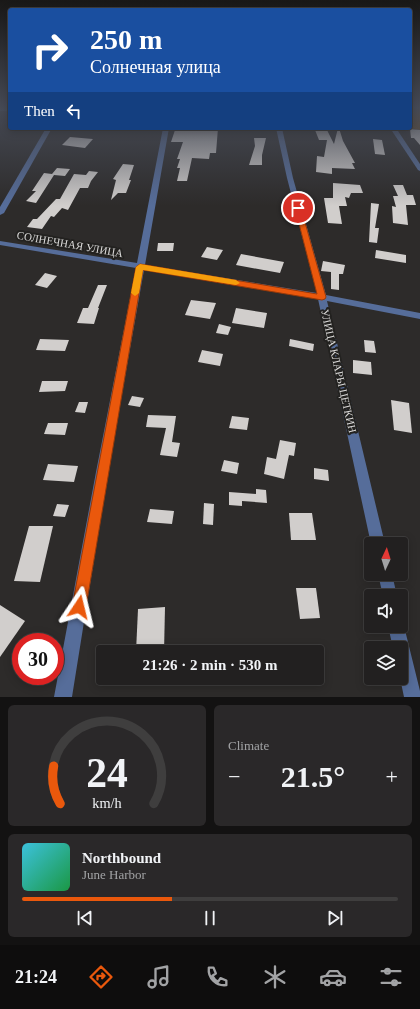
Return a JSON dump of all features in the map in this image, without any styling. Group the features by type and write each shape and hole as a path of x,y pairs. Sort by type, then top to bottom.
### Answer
{"street":[{"path":"0,213 42,141"},
{"path":"63,697 164,141"},
{"name":"УЛИЦА КЛАРЫ ЦЕТКИН","path":"282,141 290,178 322,297 376,537"},
{"path":"401,141 420,169"},
{"name":"СОЛНЕЧНАЯ УЛИЦА","path":"0,243 322,297 420,316"},
{"path":"398,633 412,697"}],"building":[{"path":"66,141 92,141 85,148 62,145"},
{"path":"171,141 217,141 216,153 210,153 209,159 192,158 187,181 177,181 180,168 177,168 180,159 177,159 183,142 171,142"},
{"path":"254,141 265,141 262,155 262,165 249,165 255,146"},
{"path":"327,141 332,141 334,144 335,141 343,141 355,163 352,163 355,169 332,168 332,174 316,172 317,156 324,157"},
{"path":"373,141 382,141 385,155 375,154"},
{"path":"123,164 134,165 129,180 131,180 126,193 118,193 111,200 116,180 113,179"},
{"path":"57,168 70,169 65,176 54,175 36,203 26,201 36,191 32,191 44,173 52,174"},
{"path":"89,171 98,172 88,188 80,188 68,210 62,208 54,217 51,216 42,229 27,227 33,219 37,219 56,199 60,199 74,174 86,175"},
{"path":"333,183 360,185 363,193 351,193 349,198 345,197 347,206 339,206 342,224 328,223 324,198 333,198"},
{"path":"393,185 403,185 407,195 413,195 416,205 406,205 408,225 393,223 392,206 396,207 393,196 398,196"},
{"path":"371,203 379,204 375,228 379,228 377,243 369,242"},
{"path":"158,243 174,243 173,251 157,251"},
{"path":"207,247 223,250 217,260 201,257"},
{"path":"376,250 406,255 406,263 375,258"},
{"path":"241,254 284,262 280,273 236,265"},
{"path":"323,261 345,265 343,274 339,274 339,290 331,289 331,272 321,271"},
{"path":"45,273 57,276 47,288 35,285"},
{"path":"98,285 107,285 98,308 94,324 77,323 83,308 88,308"},
{"path":"191,300 216,303 210,319 185,315"},
{"path":"236,308 267,313 264,328 232,323"},
{"path":"219,324 231,327 228,335 216,333"},
{"path":"40,339 69,340 65,351 36,350"},
{"path":"290,339 314,344 313,351 289,346"},
{"path":"364,340 374,341 376,353 365,352"},
{"path":"202,350 223,354 220,366 198,362"},
{"path":"353,360 371,362 372,375 353,373"},
{"path":"42,381 68,381 65,391 39,392"},
{"path":"132,396 144,398 140,407 128,405"},
{"path":"391,400 409,403 412,433 394,430"},
{"path":"79,402 88,402 85,413 75,412"},
{"path":"148,415 176,416 172,442 180,443 177,457 160,455 166,428 146,427"},
{"path":"232,416 249,418 247,430 229,428"},
{"path":"48,423 68,423 65,435 44,434"},
{"path":"280,440 296,443 294,456 289,455 284,479 264,474 267,457 276,459"},
{"path":"224,460 239,463 237,474 221,471"},
{"path":"48,464 78,466 74,482 43,480"},
{"path":"314,468 328,470 329,481 314,479"},
{"path":"256,489 266,490 267,503 242,501 242,506 229,505 229,492 256,494"},
{"path":"204,503 214,504 213,525 203,524"},
{"path":"57,504 69,505 65,517 53,516"},
{"path":"150,509 174,511 172,524 147,522"},
{"path":"289,513 312,513 316,540 291,540"},
{"path":"29,526 53,526 40,582 14,581"},
{"path":"296,588 316,588 320,618 300,619"},
{"path":"0,605 25,621 17,633 12,633 12,640 0,657"},
{"path":"165,607 164,645 136,645 138,609"}],"slow traffic":[{"path":"135,293 140,267 236,283"}],"route":[{"path":"79,607 102,472 140,267 322,297 298,208"}]}
